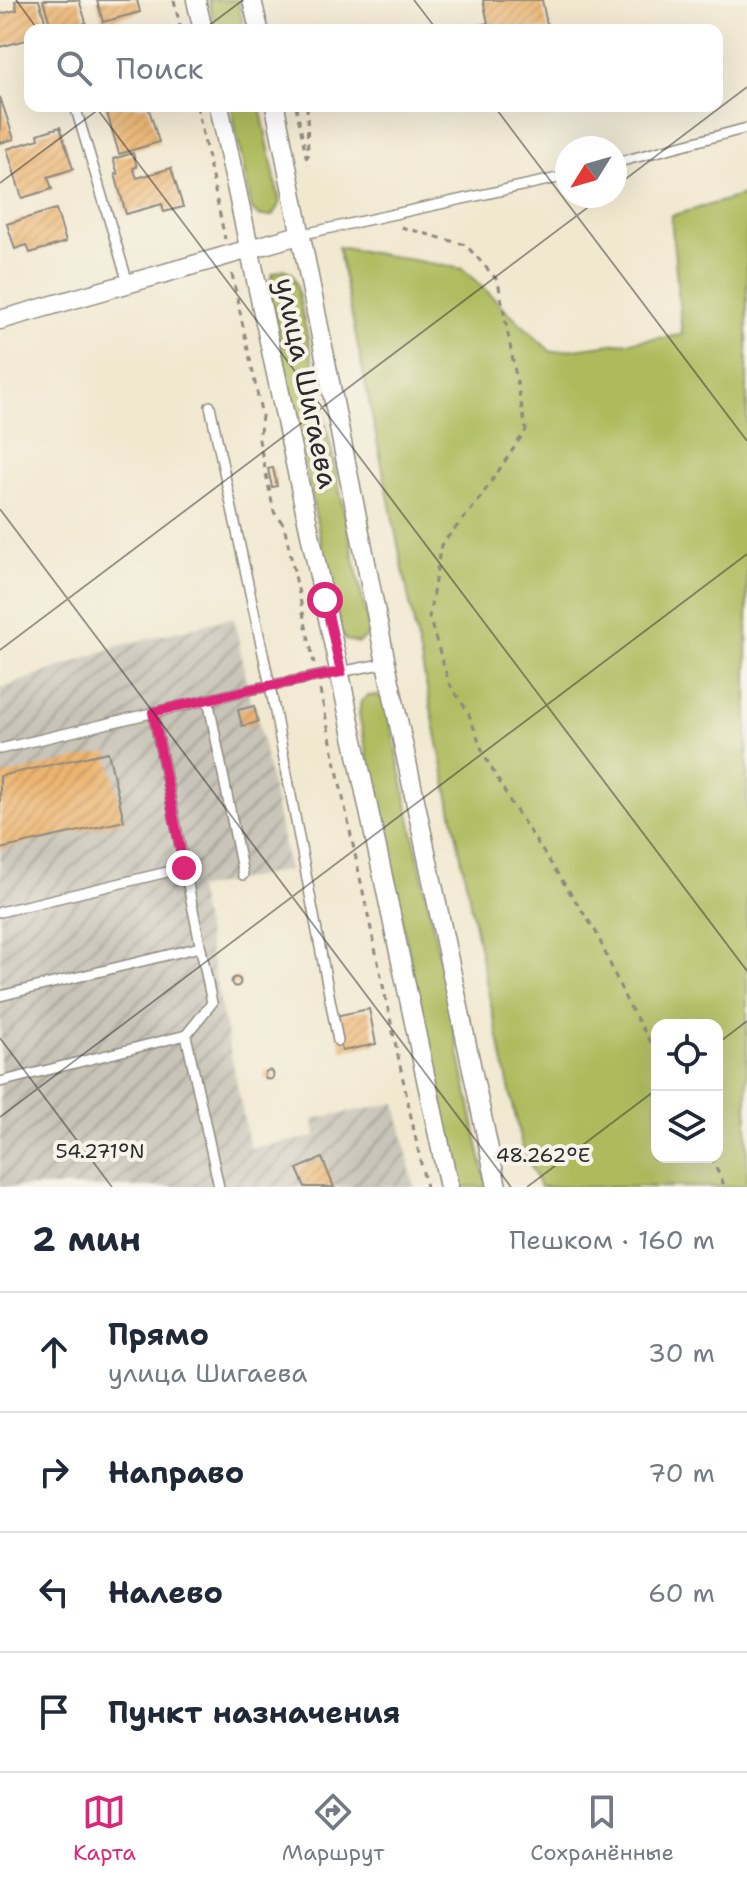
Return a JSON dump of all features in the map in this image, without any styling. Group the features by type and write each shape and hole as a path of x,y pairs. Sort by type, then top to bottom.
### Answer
{"street":[{"path":"196,0 202,24"},
{"path":"252,0 258,24"},
{"name":"улица Шигаева","path":"220,112 449,1187"},
{"path":"276,112 386,663 497,1187"},
{"path":"0,320 299,235"}],"lane":[{"path":"77,112 128,283"},
{"path":"627,160 747,128"},
{"path":"299,235 555,179"},
{"path":"210,406 270,686 338,1041"},
{"path":"0,749 208,699 386,663"},
{"path":"208,699 243,875"},
{"path":"0,1082 186,1035 212,1003 153,712"},
{"path":"0,912 184,868"},
{"path":"0,996 200,947"},
{"path":"186,1035 219,1187"}],"path":[{"path":"174,0 180,24"},
{"path":"198,112 262,416 259,440 274,512 284,525 426,1187"},
{"path":"297,112 308,165 307,112"},
{"path":"375,219 466,245 498,281 526,430 476,504 441,545 429,617 449,683 468,712 484,755 511,803 596,932 627,1002 651,1043"},
{"path":"714,1163 725,1187"}],"shaded area":[{"path":"234,617 289,870 197,889 250,1148 316,1137 313,1119 396,1103 414,1187 0,1187 0,689 115,647"}],"green space":[{"path":"209,0 238,0 243,24 214,24"},
{"path":"232,112 261,112 280,203 272,216 259,216 252,210"},
{"path":"747,194 747,1187 540,1187 522,1146 489,996 338,247 463,269 551,352 682,335 671,216"},
{"path":"284,269 292,273 296,282 368,625 367,636 359,643 345,640 339,627 268,290 272,274"},
{"path":"376,695 387,707 487,1187 458,1187 359,715 361,701"}],"building":[{"path":"39,0 46,24 24,24 24,41 0,47 0,14 17,10 15,1"},
{"path":"43,0 79,0 86,22 50,24"},
{"path":"97,0 137,0 140,12 103,22"},
{"path":"483,0 542,0 547,24 484,24 488,23"},
{"path":"0,97 14,139 0,143"},
{"path":"107,112 150,112 159,142 119,154"},
{"path":"60,127 73,169 48,177 52,189 22,198 7,149 39,139 38,134"},
{"path":"133,153 137,178 171,168 183,207 164,212 162,204 126,214 113,159"},
{"path":"56,209 66,242 30,253 27,245 15,249 7,224"},
{"path":"273,468 277,486 272,487 268,469"},
{"path":"254,706 258,722 242,726 238,710"},
{"path":"108,752 124,821 0,849 0,776"},
{"path":"236,977 241,982 236,987 231,982"},
{"path":"369,1009 376,1044 342,1051 335,1016"},
{"path":"269,1070 274,1075 269,1080 264,1075"},
{"path":"322,1158 334,1187 305,1187 297,1169"}],"route":[{"path":"184,868 153,712 341,672 325,600"}]}
